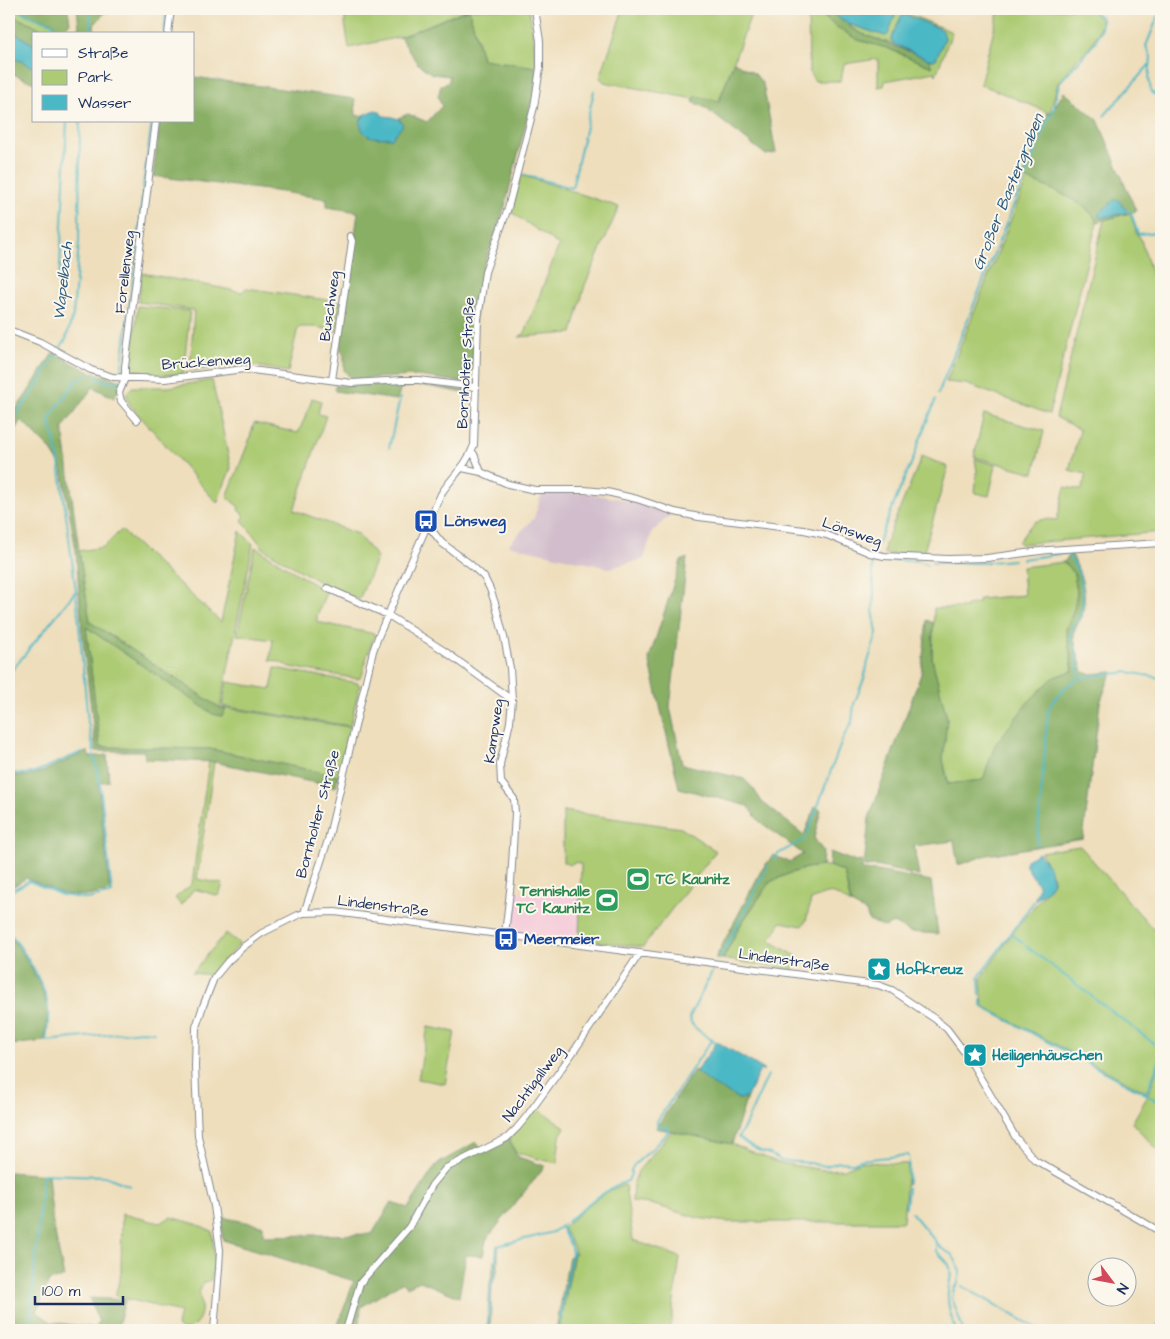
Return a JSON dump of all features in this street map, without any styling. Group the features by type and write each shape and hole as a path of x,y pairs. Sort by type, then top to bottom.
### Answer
{"street":[{"path":"168,32 171,9"},
{"name":"Bornholter Straße","path":"304,913 328,840 373,651 441,494 448,482 462,468 474,445 478,320 486,272 508,208 534,107 540,68 540,41 536,9"},
{"name":"Forellenweg","path":"136,420 121,401 120,394 125,378 156,122"},
{"name":"Buschweg","path":"332,380 352,240 350,236"},
{"name":"Brückenweg","path":"9,330 40,342 91,370 113,377 165,379 244,369 352,383 418,380 475,387"},
{"path":"472,452 481,472"},
{"name":"Lönsweg","path":"462,468 481,472 508,484 534,490 607,492 699,517 804,530 827,535 870,553 884,556 948,559 986,558 1048,550 1161,543"},
{"name":"Kampweg","path":"426,527 430,528 442,543 470,564 484,578 490,589 504,637 510,668 512,700 510,722 500,764 501,782 514,798 516,813 505,934"},
{"path":"327,588 388,615 443,650 512,700"},
{"name":"Lindenstraße","path":"304,913 335,912 505,934 878,985 892,990 947,1028 968,1056 1016,1138 1035,1160 1161,1232"},
{"path":"214,1330 220,1250 214,1206 198,1136 195,1067 196,1027 214,978 228,961 243,947 262,934 304,913"},
{"name":"Nachtigallweg","path":"346,1330 360,1283 409,1227 432,1186 446,1168 507,1138 517,1128 574,1051 640,953"}],"shaded area":[{"path":"542,493 587,493 625,500 671,514 652,532 644,559 609,568 508,545 534,518"},
{"path":"512,891 554,895 581,895 579,940 510,932"}],"green space":[{"path":"9,9 17,9 35,17 51,21 58,31 47,32 9,15"},
{"path":"17,9 68,9 70,23 58,31 51,22"},
{"path":"77,9 108,9 94,25 95,32 76,32 79,26"},
{"path":"345,9 468,9 400,37 349,48"},
{"path":"469,9 529,9 536,67 482,59"},
{"path":"469,9 482,59 536,67 534,92 505,206 482,271 475,320 472,379 467,383 418,376 351,379 344,370 344,355 340,350 358,212 327,207 327,199 153,176 160,122 195,122 195,77 355,99 356,116 364,115 361,119 384,137 392,138 401,121 398,118 408,114 427,122 442,106 438,97 441,85 448,83 450,76 432,74 418,64 400,37"},
{"path":"623,9 753,9 719,101 696,96 694,99 604,82 600,78"},
{"path":"808,9 814,9 835,26 858,40 887,48 932,67 928,59 936,59 945,38 891,40 894,44 863,34 848,24 885,36 894,10 890,9 897,9 952,32 936,75 935,72 885,81 884,86 878,87 878,59 844,64 841,81 815,81 809,72"},
{"path":"814,9 827,9 860,33 928,59 932,67 887,48 858,40 835,26"},
{"path":"999,9 1089,9 1101,20 1099,31 1088,50 1078,58 1058,83 1050,113 980,84"},
{"path":"9,15 47,32 32,32 32,44 9,31"},
{"path":"9,58 22,61 32,67 32,82 9,72"},
{"path":"734,62 755,74 763,84 776,153 766,155 704,107 693,102 696,96 719,101"},
{"path":"1064,92 1098,120 1136,211 1097,222 1085,208 1075,201 1022,178 1048,112 1051,113"},
{"path":"521,175 619,207 585,285 572,333 519,337 525,333 559,245 511,212"},
{"path":"1027,179 1077,202 1093,215 1097,222 1049,414 966,384 946,382"},
{"path":"1130,213 1137,235 1140,237 1160,300 1161,532 1020,544 1018,542 1033,523 1048,519 1057,520 1065,487 1082,490 1086,474 1069,470 1080,430 1056,417 1104,220"},
{"path":"142,273 242,292 246,288 341,302 337,331 315,327 298,327 288,372 256,366 190,370 194,310 138,302"},
{"path":"138,306 190,311 183,374 129,376"},
{"path":"53,353 88,371 122,381 114,398 93,387 63,428 90,622 220,708 226,708 222,716 213,714 86,627 100,747 210,749 338,776 336,787 214,762 145,759 144,751 96,751 82,630 76,551 62,468 50,449 21,420 9,440 9,419"},
{"path":"212,380 231,468 217,503 130,405 126,394 132,387 169,387"},
{"path":"411,383 468,391 470,394 420,385 401,388 397,400 335,391 335,386"},
{"path":"312,398 321,401 318,414 326,416 294,510 357,534 377,557 359,600 328,587 264,549 242,520 245,516 238,510 239,507 227,497 254,423 298,433"},
{"path":"984,414 1044,431 1034,473 974,457"},
{"path":"922,456 948,467 923,555 884,554 885,544"},
{"path":"975,459 996,465 989,496 975,493 977,471"},
{"path":"121,530 221,622 240,531 253,544 220,708 90,622 79,551 104,547"},
{"path":"255,547 326,592 317,616 317,622 375,634 362,676 358,679 291,667 270,660 273,640 237,635"},
{"path":"1071,553 1081,576 1084,592 1083,609 1074,635 1083,672 1090,674 1113,672 1100,703 1083,839 987,855 958,865 954,841 914,846 919,876 876,866 864,867 869,818 921,674 927,620 933,623 932,659 947,718 943,760 948,784 983,780 995,745 1028,702 1054,677 1073,671 1066,629 1074,609 1077,592 1074,574 1064,562"},
{"path":"687,558 670,707 682,764 744,779 753,788 762,802 804,835 815,807 821,810 814,838 823,851 822,866 806,868 770,882 739,927 723,959 715,959 761,871 773,855 789,862 803,854 759,821 748,806 679,788 649,659 681,561"},
{"path":"1064,562 1074,574 1077,592 1075,609 1066,629 1073,671 1054,677 995,745 983,780 949,784 943,760 947,718 932,659 934,608 966,608 967,605 978,603 979,599 1024,595 1022,567"},
{"path":"86,627 213,714 222,716 226,708 350,727 338,776 210,749 100,747"},
{"path":"275,668 358,683 360,685 350,726 222,706 227,682 271,689"},
{"path":"88,751 89,757 107,755 109,781 98,783 110,891 88,896 63,894 26,878 9,889 9,775 27,776 42,772"},
{"path":"209,761 214,762 197,879 223,884 219,896 194,889 181,905 175,898 192,884"},
{"name":"TC Kaunitz","path":"563,811 681,828 716,851 643,947 579,940 581,864 575,862 569,865 563,862"},
{"path":"1080,846 1161,938 1161,1056 1146,1092 983,1006 981,979 1013,932 1053,882 1041,852"},
{"path":"830,852 856,862 862,861 862,870 931,881 938,934 910,932 893,923 885,927 869,921 866,912 851,904 844,872 829,866"},
{"path":"829,866 844,872 851,904 832,894 824,895 811,900 806,921 802,926 781,922 770,941 798,957 792,970 723,959 739,927 770,882 806,868"},
{"path":"226,933 240,944 212,975 192,973"},
{"path":"9,935 32,969 45,998 48,1015 45,1041 9,1045"},
{"path":"428,1027 455,1032 445,1084 418,1079"},
{"path":"1161,1060 1161,1153 1132,1123 1147,1097"},
{"path":"694,1070 739,1099 747,1097 732,1144 656,1128"},
{"path":"535,1107 565,1127 560,1136 557,1163 515,1152 509,1138"},
{"path":"672,1131 732,1144 779,1163 823,1170 844,1169 860,1162 908,1164 903,1222 727,1222 698,1218 651,1204 632,1202 633,1185 638,1171"},
{"path":"509,1138 518,1157 545,1166 486,1240 483,1256 466,1255 459,1297 420,1281 407,1287 402,1282 361,1307 359,1330 336,1330 354,1281 223,1240 221,1217 263,1225 263,1236 372,1234 391,1203 408,1208 436,1165 476,1142 483,1151"},
{"path":"9,1172 48,1175 53,1224 64,1277 49,1281 37,1312 51,1322 96,1328 99,1322 89,1298 125,1300 117,1330 9,1330"},
{"path":"625,1185 633,1240 680,1257 670,1330 559,1330 574,1253 574,1248 563,1228 600,1197"},
{"path":"122,1214 160,1223 171,1217 212,1231 214,1256 211,1280 203,1284 199,1290 200,1317 188,1330 182,1330 177,1326 180,1312 115,1296 121,1274"},
{"path":"498,1247 498,1269 492,1285 490,1330 487,1330 490,1283"},
{"path":"574,1253 559,1330 556,1330 569,1257"}],"water":[{"path":"827,9 890,9 896,13 888,35 885,36 848,24"},
{"path":"906,15 943,31 945,38 936,59 928,59 894,44 891,40 901,16"},
{"path":"9,31 32,44 32,67 22,61 9,58"},
{"path":"375,110 383,116 399,120 403,125 392,138 376,138 364,132 360,122 364,115"},
{"path":"1117,199 1127,211 1099,218 1099,214"},
{"path":"1039,853 1049,867 1053,882 1035,900 1038,885 1025,863 1026,860"},
{"path":"717,1042 763,1069 763,1071 760,1070 747,1097 739,1099 710,1083 696,1071"}],"waterway":[{"path":"14,9 50,22 54,25 57,32"},
{"name":"Wapelbach","path":"90,9 92,32"},
{"path":"164,32 166,9"},
{"name":"Großer Bastergraben","path":"938,394 1048,119 1055,106 1060,83 1087,53 1098,36 1102,18 1090,9"},
{"path":"1161,9 1146,46 1151,57 1149,79 1151,91 1161,101"},
{"path":"1104,116 1150,64"},
{"path":"521,174 572,188 594,91"},
{"path":"58,307 67,122"},
{"name":"Wapelbach","path":"9,426 41,380 66,339 73,315 79,242 80,122"},
{"path":"140,219 152,122"},
{"path":"1127,211 1131,212 1138,234 1161,232"},
{"path":"135,264 140,224"},
{"path":"121,374 134,268"},
{"path":"89,376 76,381 51,416 49,422 59,461 76,591 88,722 94,752"},
{"path":"94,377 112,383 119,381"},
{"path":"389,448 400,398"},
{"name":"Großer Bastergraben","path":"875,549 913,460 935,400"},
{"path":"1022,559 1066,553 1075,565 1081,581 1083,597 1080,616 1070,635 1078,660 1079,678"},
{"path":"877,560 920,561 927,565"},
{"path":"965,563 1014,560"},
{"name":"Großer Bastergraben","path":"807,835 843,738 852,722 854,704 864,679 877,633 873,610 872,562"},
{"path":"932,563 962,563"},
{"path":"9,674 76,591"},
{"path":"1037,845 1049,707 1066,687 1079,678 1128,672 1161,678"},
{"path":"9,773 27,774 38,771 82,752"},
{"path":"9,892 29,881 62,895 88,899 112,893 100,784 94,755"},
{"name":"Großer Bastergraben","path":"774,859 778,854 805,839"},
{"name":"Großer Bastergraben","path":"720,958 768,866"},
{"path":"980,995 979,977 1035,900"},
{"path":"9,932 21,948 39,979 47,1000 48,1025 46,1041 142,1031 154,1032"},
{"path":"1010,933 1023,943"},
{"path":"1026,946 1161,1049"},
{"name":"Großer Bastergraben","path":"715,966 689,1018 693,1026 716,1044"},
{"path":"981,1000 981,1006 1146,1094 1161,1104"},
{"path":"567,1222 593,1200 615,1186 628,1181 634,1165 668,1132 668,1128 657,1125 657,1121 712,1039"},
{"path":"1146,1094 1161,1058"},
{"name":"Großer Bastergraben","path":"768,1075 738,1137 747,1144 782,1161 827,1166 839,1162 853,1163 860,1160 908,1155 909,1157"},
{"name":"Großer Bastergraben","path":"908,1183 909,1161"},
{"path":"19,1330 30,1321 43,1174 105,1176 130,1186"},
{"name":"Großer Bastergraben","path":"906,1207 908,1188"},
{"name":"Großer Bastergraben","path":"911,1212 941,1248 951,1254 956,1261 960,1272 958,1284 954,1288 952,1298 963,1330"},
{"path":"488,1330 491,1285 495,1271 497,1246 553,1232 564,1224"},
{"path":"558,1330 572,1253 561,1227"},
{"path":"936,1242 936,1251 950,1268 948,1302 956,1330"},
{"path":"962,1286 1040,1330"},
{"path":"1155,1330 1161,1320"}],"place":[{"name":"Lönsweg","path":"426,521"},
{"name":"TC Kaunitz","path":"638,879"},
{"name":"Tennishalle TC Kaunitz","path":"607,900"},
{"name":"Meermeier","path":"506,939"},
{"name":"Hofkreuz","path":"879,969"},
{"name":"Heiligenhäuschen","path":"975,1055"}]}
